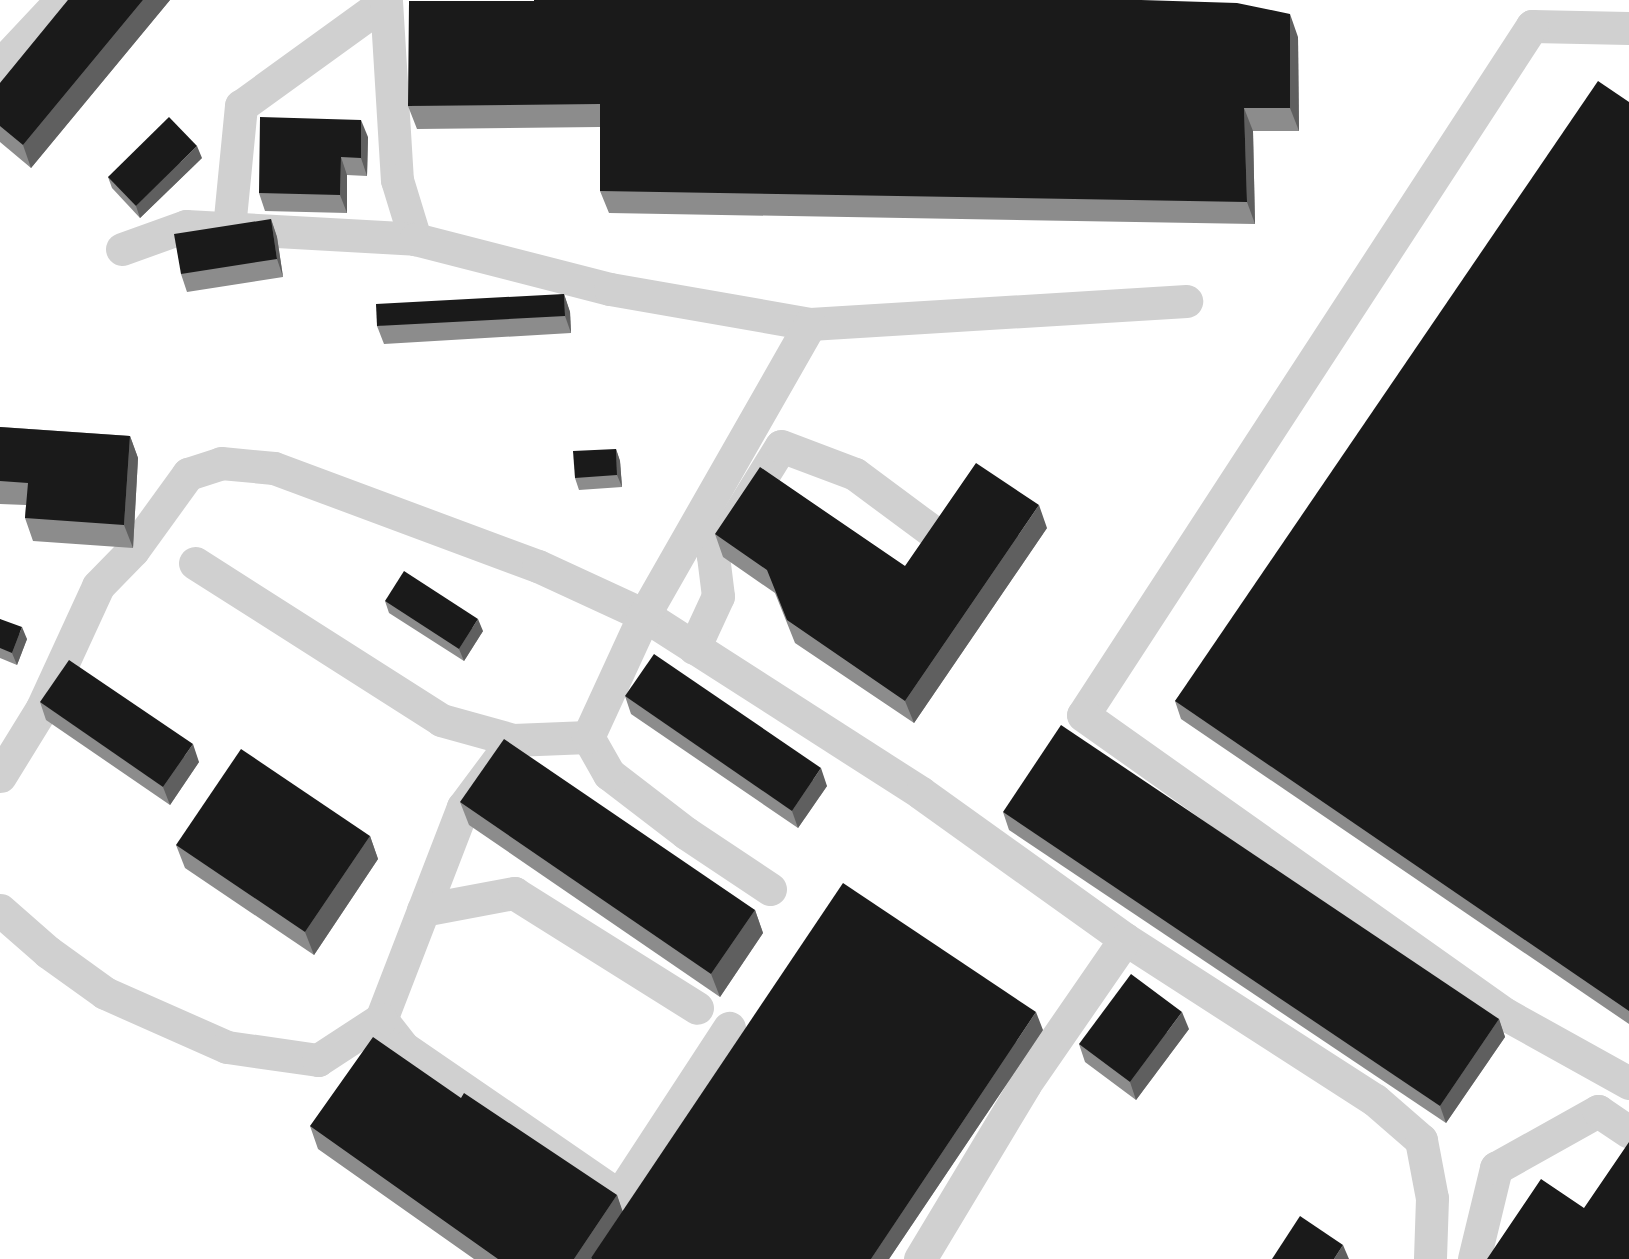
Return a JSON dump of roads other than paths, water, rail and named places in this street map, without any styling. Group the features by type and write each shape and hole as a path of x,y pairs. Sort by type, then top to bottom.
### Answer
{"lane":[{"path":"0,65 61,0"},
{"path":"229,228 241,106 386,1 397,180 416,239"},
{"path":"1629,28 1532,26 1083,714 1505,1014 1629,1083"},
{"path":"122,249 186,226 416,239 610,289 810,324 1186,301"},
{"path":"588,737 644,615 810,324"},
{"path":"694,648 718,596 713,556 781,446 855,474 929,529"},
{"path":"0,777 42,708 98,586 133,550 188,474 221,464 274,468 538,566 644,615 921,793 1125,939 1375,1100 1421,1140 1432,1198 1430,1259"},
{"path":"195,563 441,720 513,740 588,737"},
{"path":"588,737 609,774 686,833 770,889"},
{"path":"0,910 48,952 105,993 227,1047 318,1060 381,1019 463,807 513,740"},
{"path":"423,910 514,893 697,1008"},
{"path":"920,1259 1024,1084 1125,939"},
{"path":"381,1019 404,1048 619,1196 729,1028"},
{"path":"1473,1259 1496,1168 1598,1111 1629,1132"}]}
